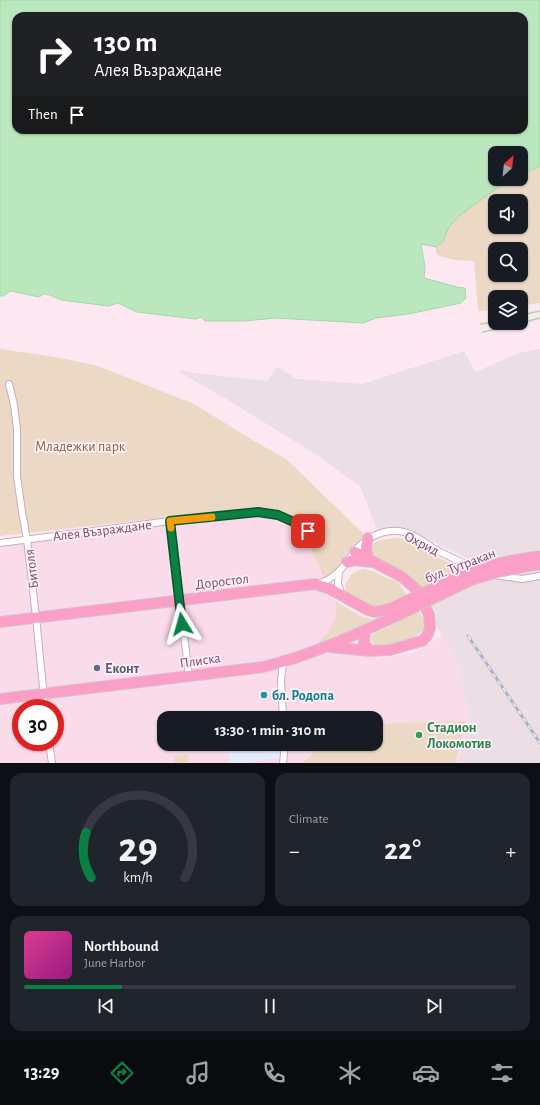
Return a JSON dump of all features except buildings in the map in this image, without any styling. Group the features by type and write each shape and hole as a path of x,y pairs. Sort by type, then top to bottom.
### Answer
{"main road":[{"path":"368,538 366,547 371,560"},
{"path":"328,646 370,651 390,650 422,641 427,636 430,621 426,606 417,590 402,577 355,552"},
{"name":"бул. Тутракан","path":"394,612 445,583 480,569 500,563 540,556"},
{"path":"347,562 371,560"},
{"name":"бул. Тутракан","path":"394,612 471,580 497,572 540,564"},
{"name":"Доростол","path":"0,622 315,584 330,589 368,610 375,612 394,612"},
{"name":"Плиска","path":"0,699 263,667 283,662 365,631 394,612"},
{"path":"365,631 364,643 370,651"}],"street":[{"name":"Битоля","path":"9,384 14,405 17,429 17,476 27,539 44,699"},
{"name":"Алея Възраждане","path":"0,543 170,521 258,512 278,515 298,524 318,538"},
{"path":"170,521 189,676"},
{"name":"Охрид","path":"339,572 368,538 376,534 394,530 413,535 454,560 484,572 498,576 522,579 540,576"},
{"path":"315,584 328,580 339,572"},
{"path":"339,572 338,584 343,597"},
{"path":"283,662 281,680 283,711"},
{"path":"50,751 52,763"},
{"path":"283,763 284,751"}],"shaded area":[{"path":"0,0 540,0 540,166 528,172 528,146 488,146 488,186 501,186 459,216 449,227 443,241 436,247 421,244 425,267 424,278 465,288 466,298 461,303 408,314 376,318 363,323 276,318 244,321 205,321 201,317 196,319 137,312 118,303 108,306 61,300 44,294 39,297 11,291 3,296 0,296"},
{"path":"540,349 540,763 459,763 471,719 458,663 435,623 422,593 486,567 406,529 377,530 360,486 312,452 228,400 179,372 180,370 267,381 277,367 297,379 363,384 464,351 475,372 519,353"},
{"path":"236,513 279,513 306,525 313,554 326,581 320,591 336,601 337,609 334,623 322,639 314,646 368,630 376,659 417,652 442,635 458,663 471,719 459,763 0,763 0,544"},
{"path":"229,751 280,751 279,758 246,763 230,763"}],"green space":[{"path":"540,166 540,303 528,305 528,290 488,290 488,310 478,311 474,261 455,260 439,256 436,252 436,247 443,239 449,226 480,199 500,186 528,186 528,172"},
{"name":"Младежки парк","path":"0,349 61,358 98,366 194,404 286,459 366,536 326,581 313,554 306,525 279,512 234,510 0,536"},
{"path":"395,538 408,539 437,557 470,572 422,591 406,574 373,559 371,553 373,545 376,542"},
{"path":"364,569 373,571 396,581 407,596 381,607 368,604 353,597 347,592 345,586 352,574"},
{"path":"336,601 363,617 381,619 314,646 328,632 334,621 336,615"},
{"path":"419,611 426,625 423,630 413,638 400,642 375,646 371,637 375,633"},
{"name":"Стадион Локомотив","path":"466,721 455,763 304,762 314,751 383,751 383,725 396,723"},
{"path":"188,754 189,762 175,763 174,756"}],"waterway":[{"path":"528,314 540,311"},
{"path":"528,321 540,318"},
{"path":"481,324 488,323"},
{"path":"483,332 491,330"}],"railway":[{"path":"468,636 540,743"}],"slow traffic":[{"path":"171,528 170,521 212,517"}],"place":[{"name":"Еконт","path":"97,668"},
{"name":"бл. Родопа","path":"264,695"},
{"name":"Стадион Локомотив","path":"419,735"}],"route":[{"path":"182,624 170,521 258,512 278,515 298,524 308,531"}]}
